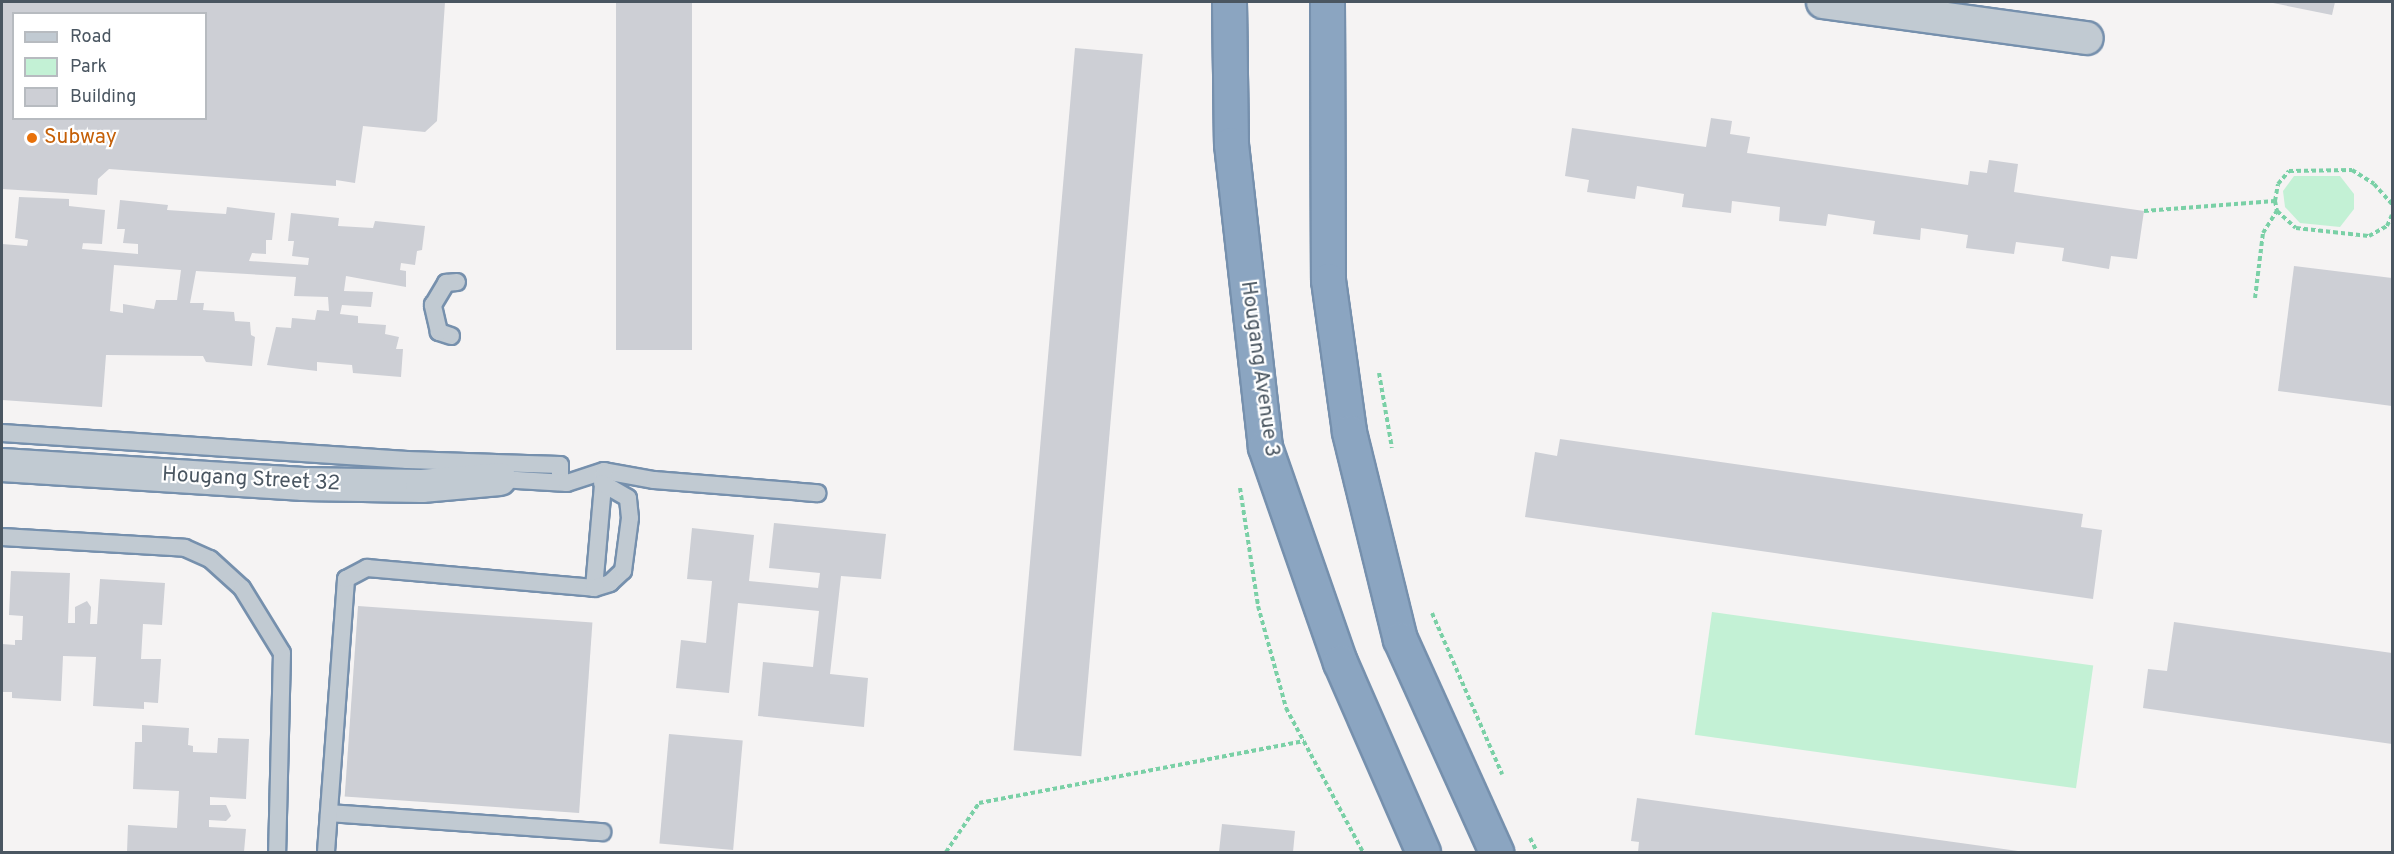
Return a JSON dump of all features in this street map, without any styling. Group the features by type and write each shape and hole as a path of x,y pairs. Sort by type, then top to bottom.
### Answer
{"highway":[{"name":"Hougang Avenue 3","path":"1229,2 1231,144 1265,447 1340,662 1423,852"},
{"path":"1327,2 1328,280 1349,432 1400,639 1496,852"}],"street":[{"path":"1823,2 2087,38"},
{"name":"Hougang Street 32","path":"2,465 303,484 422,486 500,479"}],"lane":[{"path":"451,336 439,332 433,305 446,283 457,282"},
{"path":"2,433 407,460 560,465 560,482"},
{"path":"594,588 603,477"},
{"path":"326,852 346,579 367,568 594,588 618,578 623,571 630,518 628,498 603,477"},
{"path":"500,479 560,482 603,477 817,494"},
{"path":"2,537 185,548 210,559 242,588 282,653 277,852"},
{"path":"329,813 602,832"}],"path":[{"path":"2392,204 2374,184 2352,170 2289,171 2278,184 2275,201 2277,211 2296,228 2369,236 2387,226 2392,215"},
{"path":"2144,211 2275,201"},
{"path":"2255,298 2263,233 2277,211"},
{"path":"1377,365 1394,456"},
{"path":"1430,610 1504,779"},
{"path":"1286,708 1363,852"},
{"path":"946,852 978,803 1304,741"},
{"path":"1527,831 1537,852"}],"green space":[{"path":"2294,176 2340,176 2354,194 2354,209 2340,227 2300,223 2285,207 2283,191"},
{"path":"1712,612 2093,666 2076,788 1695,735"}],"building":[{"path":"2,2 445,2 437,121 425,132 363,126 355,183 336,180 336,186 109,169 98,179 97,195 2,189"},
{"path":"616,2 692,2 692,350 616,350"},
{"path":"2268,2 2335,2 2332,15"},
{"path":"1075,48 1143,54 1081,756 1014,750"},
{"path":"1711,118 1732,121 1730,134 1750,137 1747,153 1968,185 1970,171 1987,173 1989,160 2018,164 2014,192 2144,211 2137,259 2111,256 2109,269 2062,261 2064,248 2016,242 2014,254 1966,248 1968,235 1921,228 1920,240 1873,234 1875,221 1828,214 1826,226 1779,221 1780,207 1732,201 1731,213 1682,207 1684,194 1637,186 1635,199 1587,192 1589,180 1565,176 1572,128 1706,147"},
{"path":"19,197 69,199 69,206 105,210 102,244 83,243 82,249 138,254 138,244 123,243 125,229 117,229 120,200 168,205 167,210 226,214 227,207 275,213 272,240 266,240 266,254 252,253 249,261 308,265 309,258 292,256 294,241 288,241 291,213 339,218 338,226 373,228 375,221 425,226 422,250 417,251 415,265 401,263 400,270 406,271 406,287 346,276 344,291 373,292 371,307 342,305 340,314 358,316 358,323 386,325 385,334 399,337 396,349 403,349 401,377 353,373 352,365 317,362 317,371 267,365 276,327 291,328 292,318 315,320 317,310 329,311 328,297 294,296 296,277 196,271 190,303 204,303 203,310 234,312 235,321 250,322 251,335 255,337 252,366 206,362 203,356 106,355 102,407 2,400 2,244 27,246 28,240 15,238","holes":["114,265 181,270 177,300 156,300 154,309 123,304 123,313 110,311"]},
{"path":"2294,266 2392,278 2392,406 2278,391"},
{"path":"1560,439 2083,514 2081,527 2102,530 2093,599 1525,517 1535,452 1557,456"},
{"path":"774,523 886,534 881,579 841,576 830,674 868,678 864,727 758,716 763,662 813,667 819,611 738,603 729,693 676,688 681,640 706,643 712,581 687,579 692,528 754,535 749,581 818,588 820,573 769,568"},
{"path":"11,571 70,573 68,623 75,623 75,607 87,601 91,607 90,624 97,624 100,579 165,583 162,625 143,624 141,659 161,659 158,703 144,702 144,709 93,706 96,657 63,656 61,701 12,698 12,692 2,692 2,644 15,645 15,640 22,640 23,616 9,615"},
{"path":"358,606 592,622 579,813 345,797"},
{"path":"2174,622 2392,653 2392,744 2143,708 2148,669 2167,671"},
{"path":"142,725 189,728 188,745 193,746 193,752 217,753 218,738 249,739 246,799 210,797 210,805 226,805 231,816 226,821 209,820 209,827 246,829 244,852 127,852 128,825 177,828 179,791 133,789 135,742 142,742"},
{"path":"669,734 743,740 733,850 659,844"},
{"path":"1637,798 2018,852 1638,852 1639,842 1631,841"},
{"path":"1222,824 1295,831 1293,852 1219,852"}],"place":[{"name":"Subway","path":"32,138"}]}
